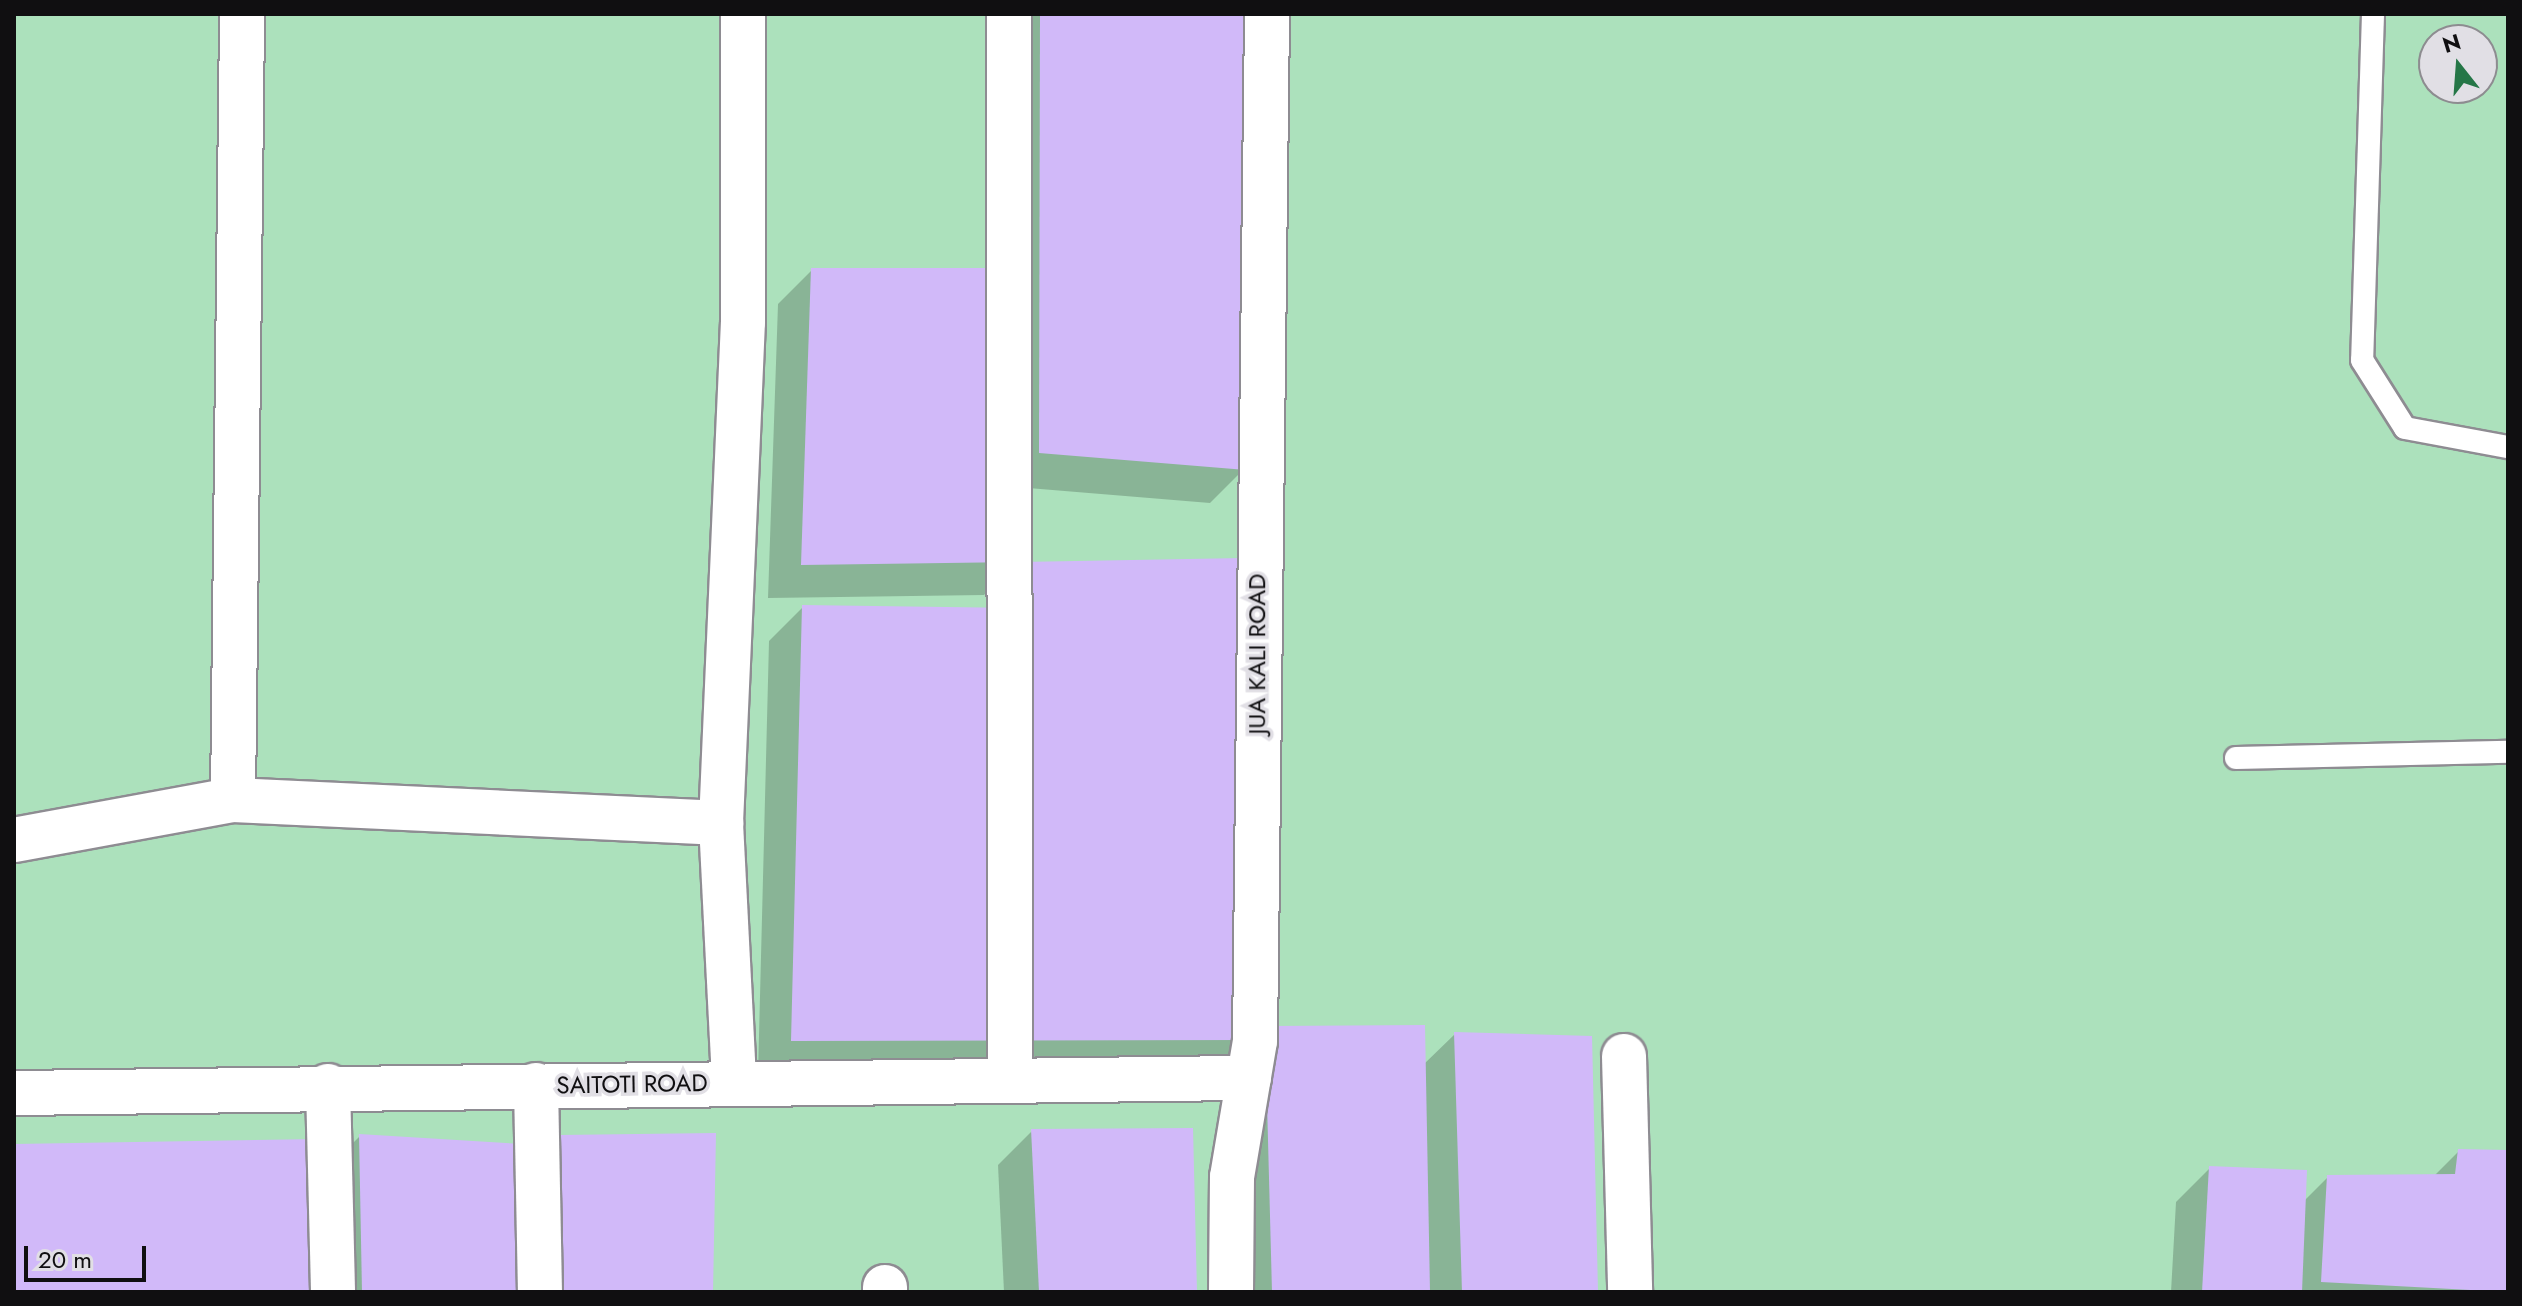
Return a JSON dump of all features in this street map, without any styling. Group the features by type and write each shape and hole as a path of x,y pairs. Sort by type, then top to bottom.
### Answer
{"street":[{"path":"233,800 242,14"},
{"path":"734,1082 721,823 743,322 743,14"},
{"path":"1009,14 1010,1080"},
{"name":"JUA KALI ROAD","path":"1231,1292 1232,1177 1249,1078 1267,14"},
{"path":"14,840 233,800 721,823"},
{"path":"1624,1056 1630,1292"},
{"name":"SAITOTI ROAD","path":"14,1093 328,1086 1249,1078"},
{"path":"536,1085 540,1292"},
{"path":"328,1086 333,1292"}],"lane":[{"path":"2373,14 2362,360 2405,428 2508,447"},
{"path":"2236,758 2508,752"}],"green space":[{"path":"14,14 2508,14 2508,1292 14,1292"}],"building":[{"path":"1040,14 1257,14 1246,470 1039,453"},
{"path":"811,268 1011,268 1020,562 801,565"},
{"path":"1244,558 1246,1040 791,1041 802,605 1019,608 1020,562"},
{"path":"1425,1025 1430,1292 1272,1292 1265,1026"},
{"path":"1454,1032 1592,1036 1598,1292 1462,1292"},
{"path":"1193,1128 1197,1292 1039,1292 1031,1129"},
{"path":"716,1133 713,1292 561,1292 559,1135"},
{"path":"359,1134 522,1144 527,1292 362,1292"},
{"path":"319,1139 323,1292 14,1292 14,1144"},
{"path":"2458,1149 2508,1150 2508,1292 2321,1282 2327,1175 2455,1174"},
{"path":"2209,1166 2307,1170 2302,1292 2202,1292"}]}
